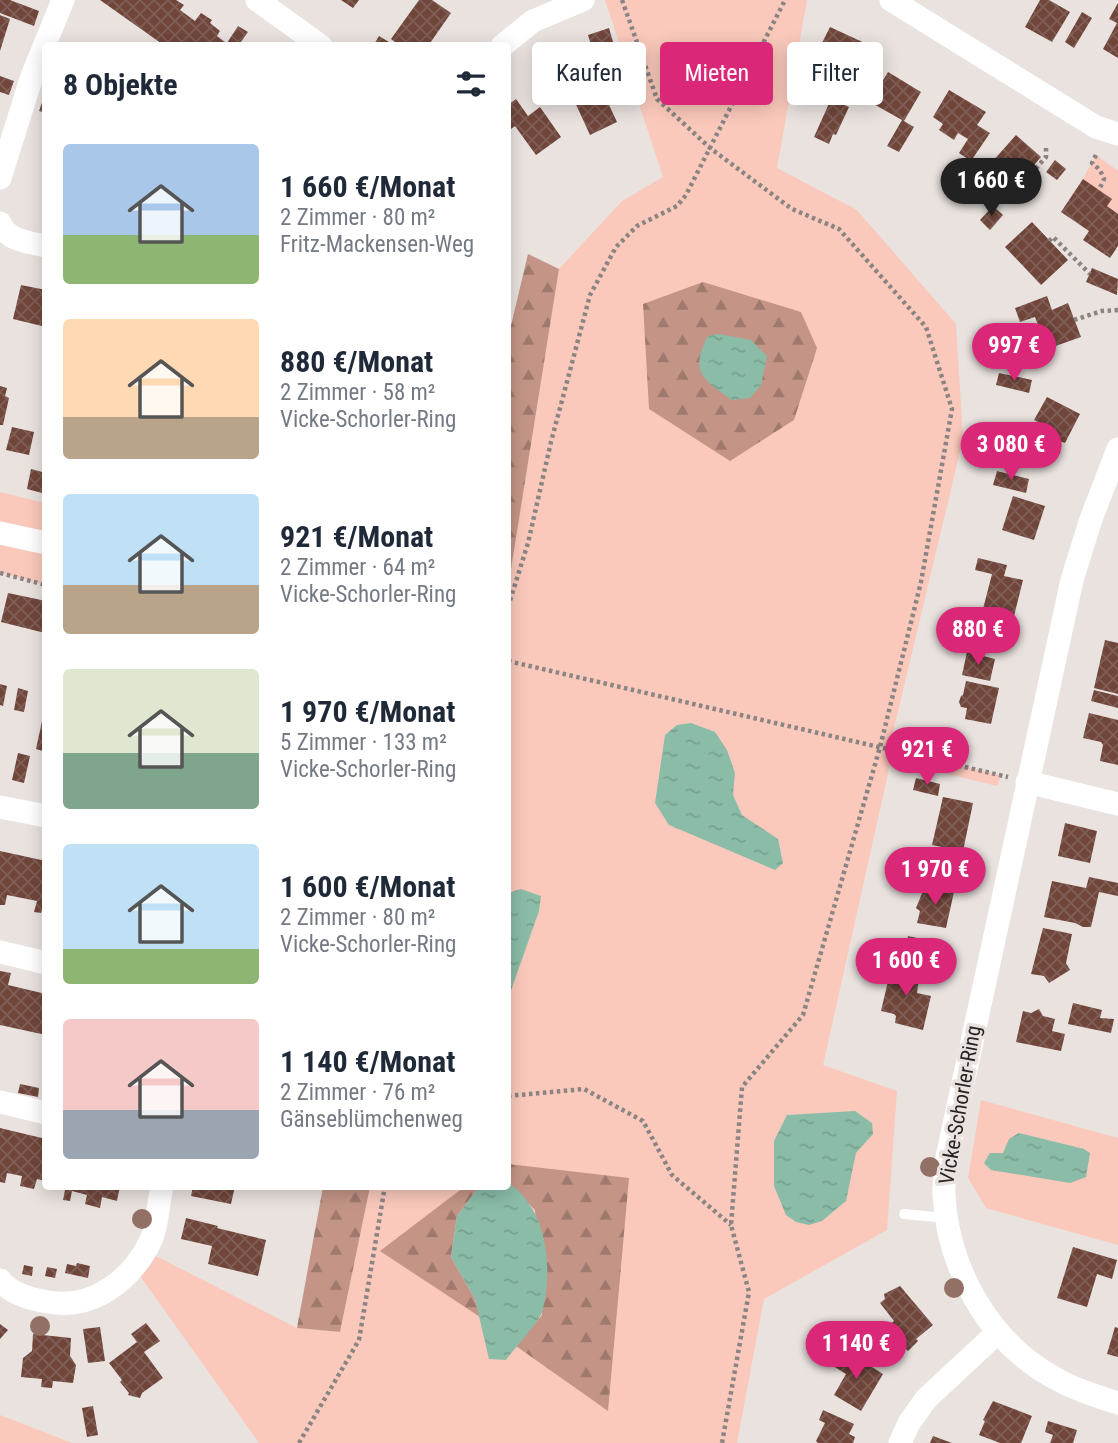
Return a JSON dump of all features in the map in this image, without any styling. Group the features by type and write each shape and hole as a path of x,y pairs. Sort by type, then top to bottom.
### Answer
{"street":[{"path":"50,42 63,0"},
{"path":"257,0 315,42"},
{"path":"507,42 533,21 583,0"},
{"path":"891,0 1096,127 1118,134"},
{"path":"0,177 39,79"},
{"path":"1096,127 1107,153"},
{"path":"0,223 9,236 42,245"},
{"name":"Vicke-Schorler-Ring","path":"1118,449 1072,580 947,1157 944,1192 946,1218 956,1260 965,1281 998,1332 1026,1359 1053,1377 1094,1396 1118,1403"},
{"path":"0,533 42,542"},
{"path":"1027,782 1118,804"},
{"path":"0,807 42,815"},
{"path":"0,952 42,961"},
{"path":"0,1102 42,1111"},
{"path":"0,1280 6,1288 31,1299 57,1304 84,1301 106,1293 121,1282 151,1238 161,1190"},
{"path":"900,1443 909,1423 926,1399 998,1332"}],"lane":[{"path":"904,1213 946,1218"}],"path":[{"path":"622,0 657,99 710,148 792,209 839,229 926,327 952,409 921,582 880,747 803,1015 742,1087 731,1225 749,1292 722,1443"},
{"path":"511,597 528,543 551,442 590,295 617,247 637,226 677,206 686,195 785,0"},
{"path":"1025,176 1029,176 1046,157 1046,148"},
{"path":"1099,190 1104,178 1092,163 1107,153"},
{"path":"1049,241 1053,237 1090,274"},
{"path":"1074,320 1102,311 1118,310"},
{"path":"0,573 42,584"},
{"path":"511,662 1027,782"},
{"path":"511,1096 584,1089 643,1121 673,1175 731,1225"},
{"path":"299,1443 359,1340 384,1190"}],"shaded area":[{"path":"605,0 807,0 800,42 787,42 788,105 777,168 857,210 956,324 963,439 889,749 1002,775 997,786 891,760 823,1065 897,1091 887,1230 764,1299 737,1443 259,1443 133,1266 144,1250 297,1328 340,1332 369,1190 511,1190 511,569 559,269 622,201 663,177 639,105 646,105 646,42 619,42"},
{"path":"1096,155 1118,171 1118,214 1107,206 1083,179"},
{"path":"0,492 42,502 42,584 0,573"},
{"path":"981,1100 1118,1138 1118,1245 986,1208 968,1178"},
{"path":"0,1415 72,1443 0,1443"}],"green space":[{"path":"528,254 559,269 511,569 511,325"},
{"path":"703,282 801,312 817,348 794,420 730,461 649,409 643,304"},
{"path":"511,1164 629,1178 608,1411 516,1346 542,1315 535,1210 511,1186"},
{"path":"322,1190 369,1190 340,1332 297,1328"},
{"path":"460,1190 477,1190 457,1216 451,1257 475,1299 480,1317 380,1251"}],"water":[{"path":"718,334 751,340 767,356 761,385 750,398 732,400 702,374 702,348 708,336"},
{"path":"691,723 715,732 727,750 735,773 733,795 742,815 778,839 783,863 775,870 669,825 655,803 665,735 677,725"},
{"path":"521,889 541,896 539,911 511,990 511,892"},
{"path":"855,1111 872,1123 873,1134 856,1153 846,1201 822,1221 809,1225 796,1222 786,1215 774,1186 774,1141 787,1115"},
{"path":"1019,1133 1084,1149 1090,1153 1086,1177 1070,1183 991,1170 984,1163 990,1153 1003,1153 1009,1139"},
{"path":"511,1186 531,1207 539,1223 547,1259 546,1295 542,1312 506,1360 489,1359 475,1299 451,1257 457,1216 477,1190 511,1190"}],"building":[{"path":"0,0 10,0 39,11 34,26 0,13"},
{"path":"100,0 176,0 184,5 180,10 195,21 201,13 212,20 210,23 220,31 217,36 225,42 159,42"},
{"path":"341,0 359,0 353,8"},
{"path":"419,0 432,0 451,13 431,42 395,42 391,39"},
{"path":"1040,0 1049,0 1070,12 1052,42 1025,27"},
{"path":"1118,3 1118,58 1103,49 1117,23 1109,19"},
{"path":"1082,12 1092,18 1074,48 1065,42"},
{"path":"0,15 10,19 0,51"},
{"path":"238,26 248,32 241,42 228,42"},
{"path":"830,27 862,42 822,42"},
{"path":"609,28 613,42 590,42 588,35"},
{"path":"379,36 389,42 375,42"},
{"path":"888,72 921,92 904,121 914,127 899,152 887,146 902,120 875,105 883,105 883,80"},
{"path":"0,76 14,81 9,95 0,92"},
{"path":"949,90 986,112 977,125 990,133 971,161 959,153 968,139 958,133 954,140 939,130 943,124 933,117"},
{"path":"516,99 528,116 540,107 561,137 536,155 515,126 511,129 511,103"},
{"path":"576,105 609,105 617,122 590,135"},
{"path":"828,105 849,107 829,144 814,137"},
{"path":"1016,135 1041,157 1010,193 984,171"},
{"path":"1055,160 1066,169 1057,180 1046,172"},
{"path":"1083,179 1112,199 1107,206 1118,214 1118,246 1110,258 1083,240 1089,231 1061,212"},
{"path":"993,206 1003,215 990,230 980,220"},
{"path":"1032,222 1068,260 1041,285 1005,247"},
{"path":"1092,268 1118,279 1117,295 1086,282"},
{"path":"21,285 42,289 42,326 13,319"},
{"path":"1047,296 1052,310 1068,303 1081,337 1047,349 1035,317 1020,322 1015,308"},
{"path":"999,373 1032,380 1029,393 996,385"},
{"path":"0,386 7,388 5,396 9,398 3,425 0,425"},
{"path":"1047,397 1080,414 1065,443 1043,435 1040,430 1043,425 1034,420"},
{"path":"12,427 34,432 29,455 6,450"},
{"path":"31,469 42,472 42,493 27,489"},
{"path":"997,471 1029,479 1026,493 993,485"},
{"path":"1013,496 1045,506 1034,540 1002,530"},
{"path":"978,558 1007,565 1004,576 1023,580 1014,616 983,609 992,574 975,570"},
{"path":"8,593 42,600 42,632 1,622"},
{"path":"1105,640 1118,643 1118,694 1094,688"},
{"path":"967,652 995,659 990,681 962,675"},
{"path":"966,681 999,688 991,724 965,719 967,708 961,707 959,702"},
{"path":"0,684 7,686 3,706 0,705"},
{"path":"18,688 28,691 24,712 14,710"},
{"path":"1094,690 1118,696 1118,708 1091,701"},
{"path":"1089,713 1118,720 1118,765 1100,761 1103,745 1101,742 1083,738"},
{"path":"42,721 42,751 36,749"},
{"path":"18,753 30,756 24,783 12,780"},
{"path":"916,778 940,784 938,796 913,790"},
{"path":"943,797 973,803 963,851 932,845"},
{"path":"1065,823 1097,831 1090,863 1058,856"},
{"path":"0,851 42,860 41,913 34,912 37,901 7,895 5,905 0,905"},
{"path":"1089,877 1118,883 1118,896 1099,892 1091,927 1044,917 1052,881 1086,888"},
{"path":"925,886 954,892 946,928 917,923 920,911 916,908"},
{"path":"1043,928 1072,934 1066,963 1070,970 1049,983 1044,976 1031,974"},
{"path":"908,936 944,944 939,968 903,960"},
{"path":"892,964 920,970 917,993 931,996 923,1030 895,1023 894,1014 881,1011"},
{"path":"0,971 11,973 8,985 42,993 42,1034 0,1025"},
{"path":"1073,1003 1102,1010 1100,1018 1114,1019 1111,1033 1068,1024"},
{"path":"1039,1009 1043,1016 1055,1019 1052,1031 1065,1034 1061,1051 1016,1042 1023,1011 1031,1013"},
{"path":"20,1084 39,1088 38,1097 18,1093"},
{"path":"0,1128 42,1138 42,1180 37,1179 34,1189 20,1186 22,1176 7,1173 5,1183 0,1182"},
{"path":"65,1190 119,1190 117,1201 102,1197 100,1208 85,1204 87,1195 72,1191 70,1201 63,1200"},
{"path":"192,1190 234,1190 231,1204 191,1196"},
{"path":"186,1218 266,1240 258,1276 208,1264 212,1246 181,1239"},
{"path":"1073,1247 1117,1260 1112,1279 1097,1274 1087,1307 1057,1298"},
{"path":"77,1263 90,1266 88,1278 65,1273 67,1264 76,1266"},
{"path":"24,1265 33,1267 32,1276 22,1274"},
{"path":"47,1267 57,1269 55,1278 45,1276"},
{"path":"900,1286 933,1325 916,1339 918,1341 908,1351 906,1349 888,1362 867,1336 878,1327 882,1331 894,1321 880,1303 885,1299 884,1294"},
{"path":"146,1323 160,1341 144,1352 163,1378 142,1393 140,1398 128,1395 120,1382 122,1380 109,1363 137,1342 131,1334"},
{"path":"0,1324 8,1330 0,1339"},
{"path":"839,1326 864,1341 857,1353 832,1338"},
{"path":"100,1327 105,1361 88,1363 83,1329"},
{"path":"1115,1327 1118,1328 1118,1357 1107,1354"},
{"path":"33,1334 71,1338 70,1356 76,1365 73,1383 53,1381 52,1388 41,1387 42,1379 21,1377 23,1358 32,1351"},
{"path":"839,1353 854,1361 856,1357 883,1374 861,1411 834,1395 846,1374 833,1366"},
{"path":"993,1401 1032,1416 1021,1443 1000,1443 979,1435"},
{"path":"93,1406 98,1435 87,1437 82,1408"},
{"path":"823,1410 854,1424 849,1434 855,1437 853,1443 816,1441 825,1423 819,1420"},
{"path":"1048,1421 1077,1430 1073,1443 1050,1443 1053,1435 1045,1432"},
{"path":"933,1436 952,1443 930,1443"}]}
